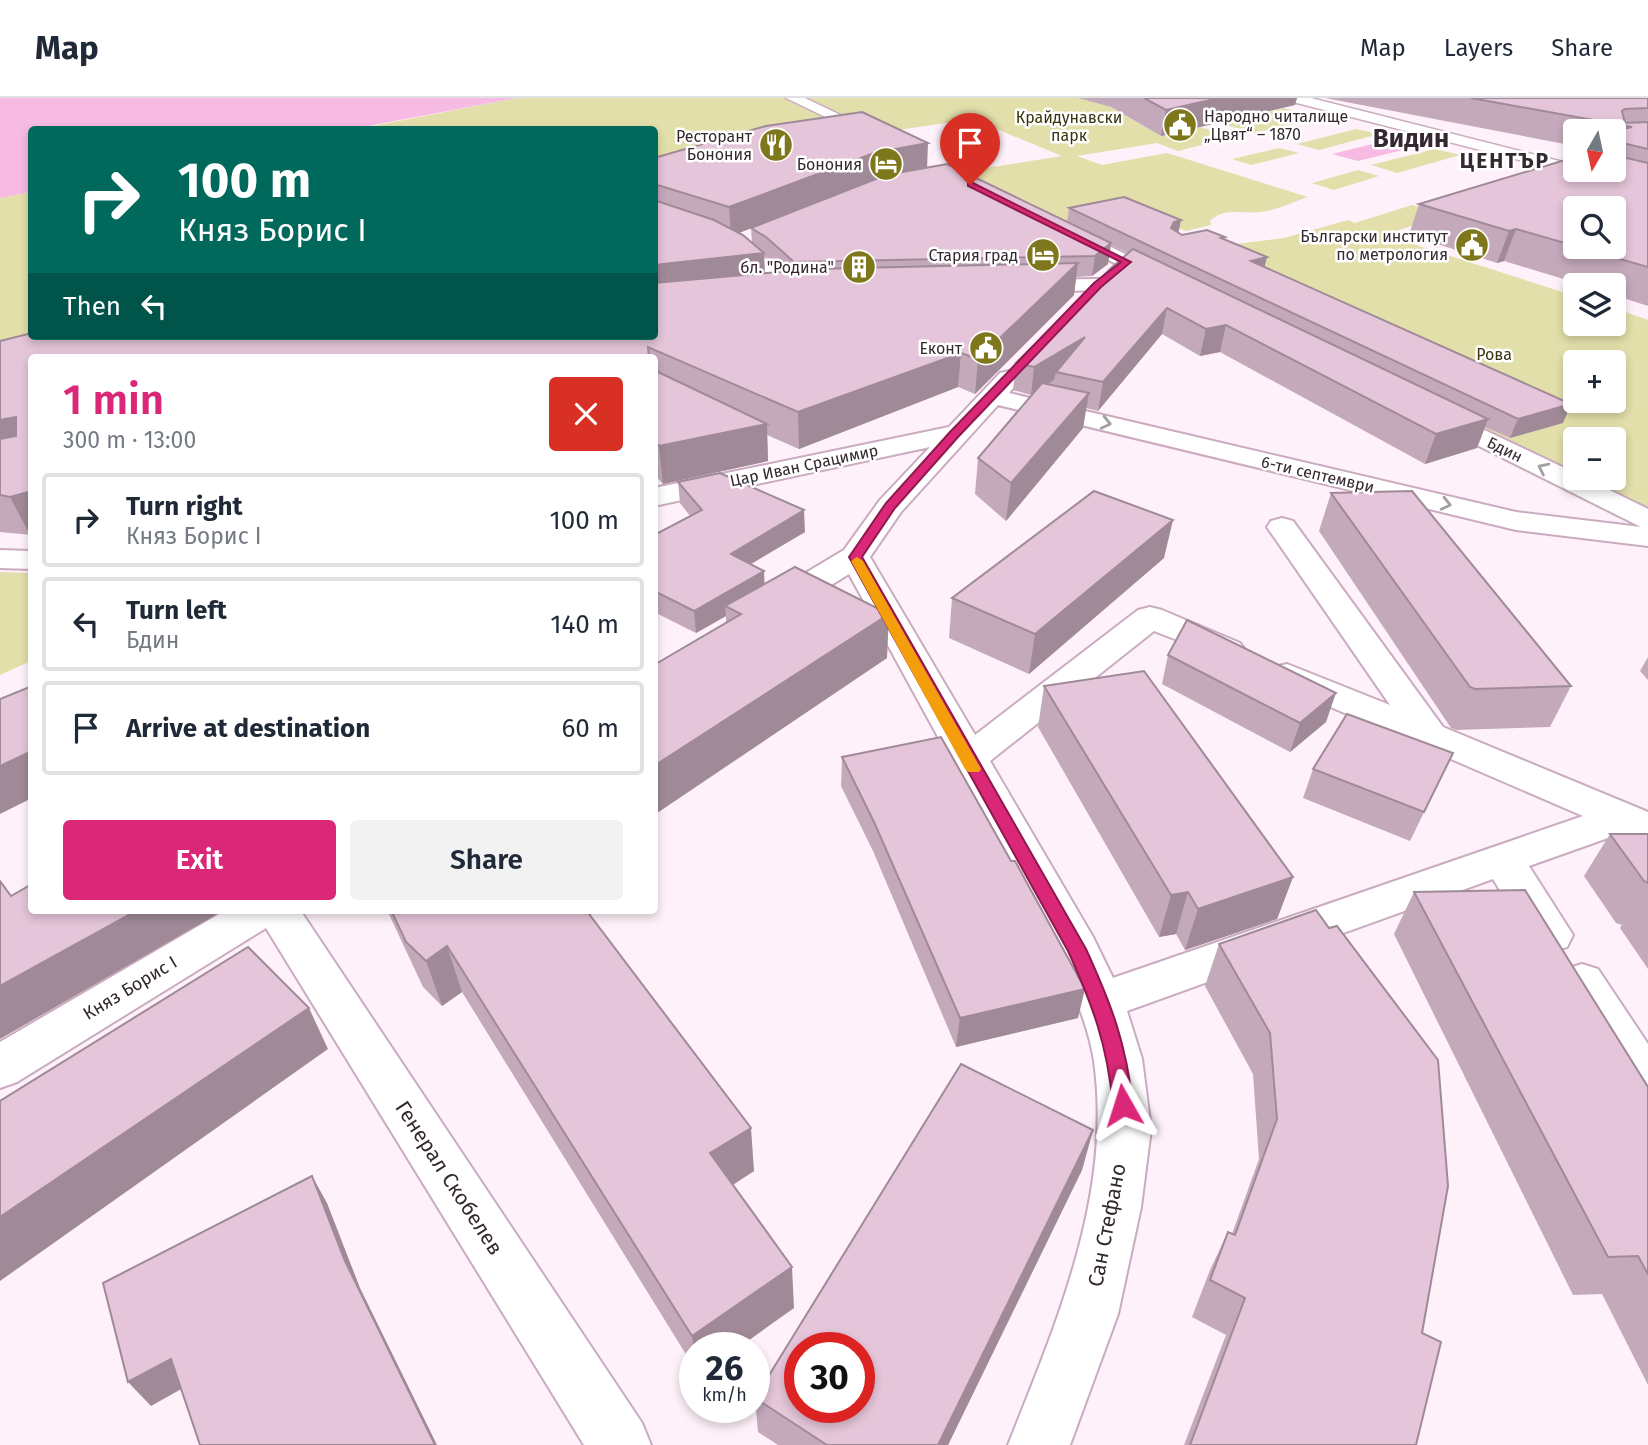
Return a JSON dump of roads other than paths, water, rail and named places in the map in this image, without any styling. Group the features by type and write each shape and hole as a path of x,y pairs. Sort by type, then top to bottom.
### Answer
{"street":[{"path":"793,98 872,134"},
{"path":"1294,98 1648,188"},
{"path":"1352,112 1370,99"},
{"path":"1508,153 1548,145"},
{"path":"658,220 731,246 766,268 787,291"},
{"path":"1047,222 1129,260 1187,292"},
{"path":"731,246 755,236"},
{"path":"1069,315 1098,285 1129,260"},
{"path":"1002,287 1098,285"},
{"path":"761,293 813,291"},
{"path":"749,620 855,557 890,506 954,434 1030,356"},
{"name":"6-ти септември","path":"992,396 1516,521 1648,537"},
{"name":"Бдин","path":"1417,406 1648,520"},
{"name":"Цар Иван Срацимир","path":"658,496 954,434"},
{"path":"766,447 803,465"},
{"path":"1282,527 1431,737"},
{"name":"Сан Стефано","path":"855,557 1077,949 1101,1001 1118,1059 1125,1129 1114,1207 1089,1314 1039,1445"},
{"path":"0,559 28,560"},
{"path":"968,759 1150,617 1636,822"},
{"path":"1101,1001 1503,860 1636,822"},
{"path":"1503,860 1648,1086"},
{"name":"Княз Борис I","path":"0,1067 254,914"},
{"name":"Генерал Скобелев","path":"280,914 620,1445"}],"place":[{"name":"Народно читалище „Цвят“ – 1870","path":"1180,125"},
{"name":"Ресторант Бонония","path":"776,145"},
{"name":"Бонония","path":"886,164"},
{"name":"Български институт по метрология","path":"1472,245"},
{"name":"Стария град","path":"1043,255"},
{"name":"бл. \"Родина\"","path":"859,267"},
{"name":"Еконт","path":"986,348"}],"district":[{"name":"Видин","path":"1411,138"},
{"name":"ЦЕНТЪР","path":"1505,161"}],"park label":[{"name":"Крайдунавски парк","path":"1069,126"},
{"name":"Рова","path":"1494,354"}]}
